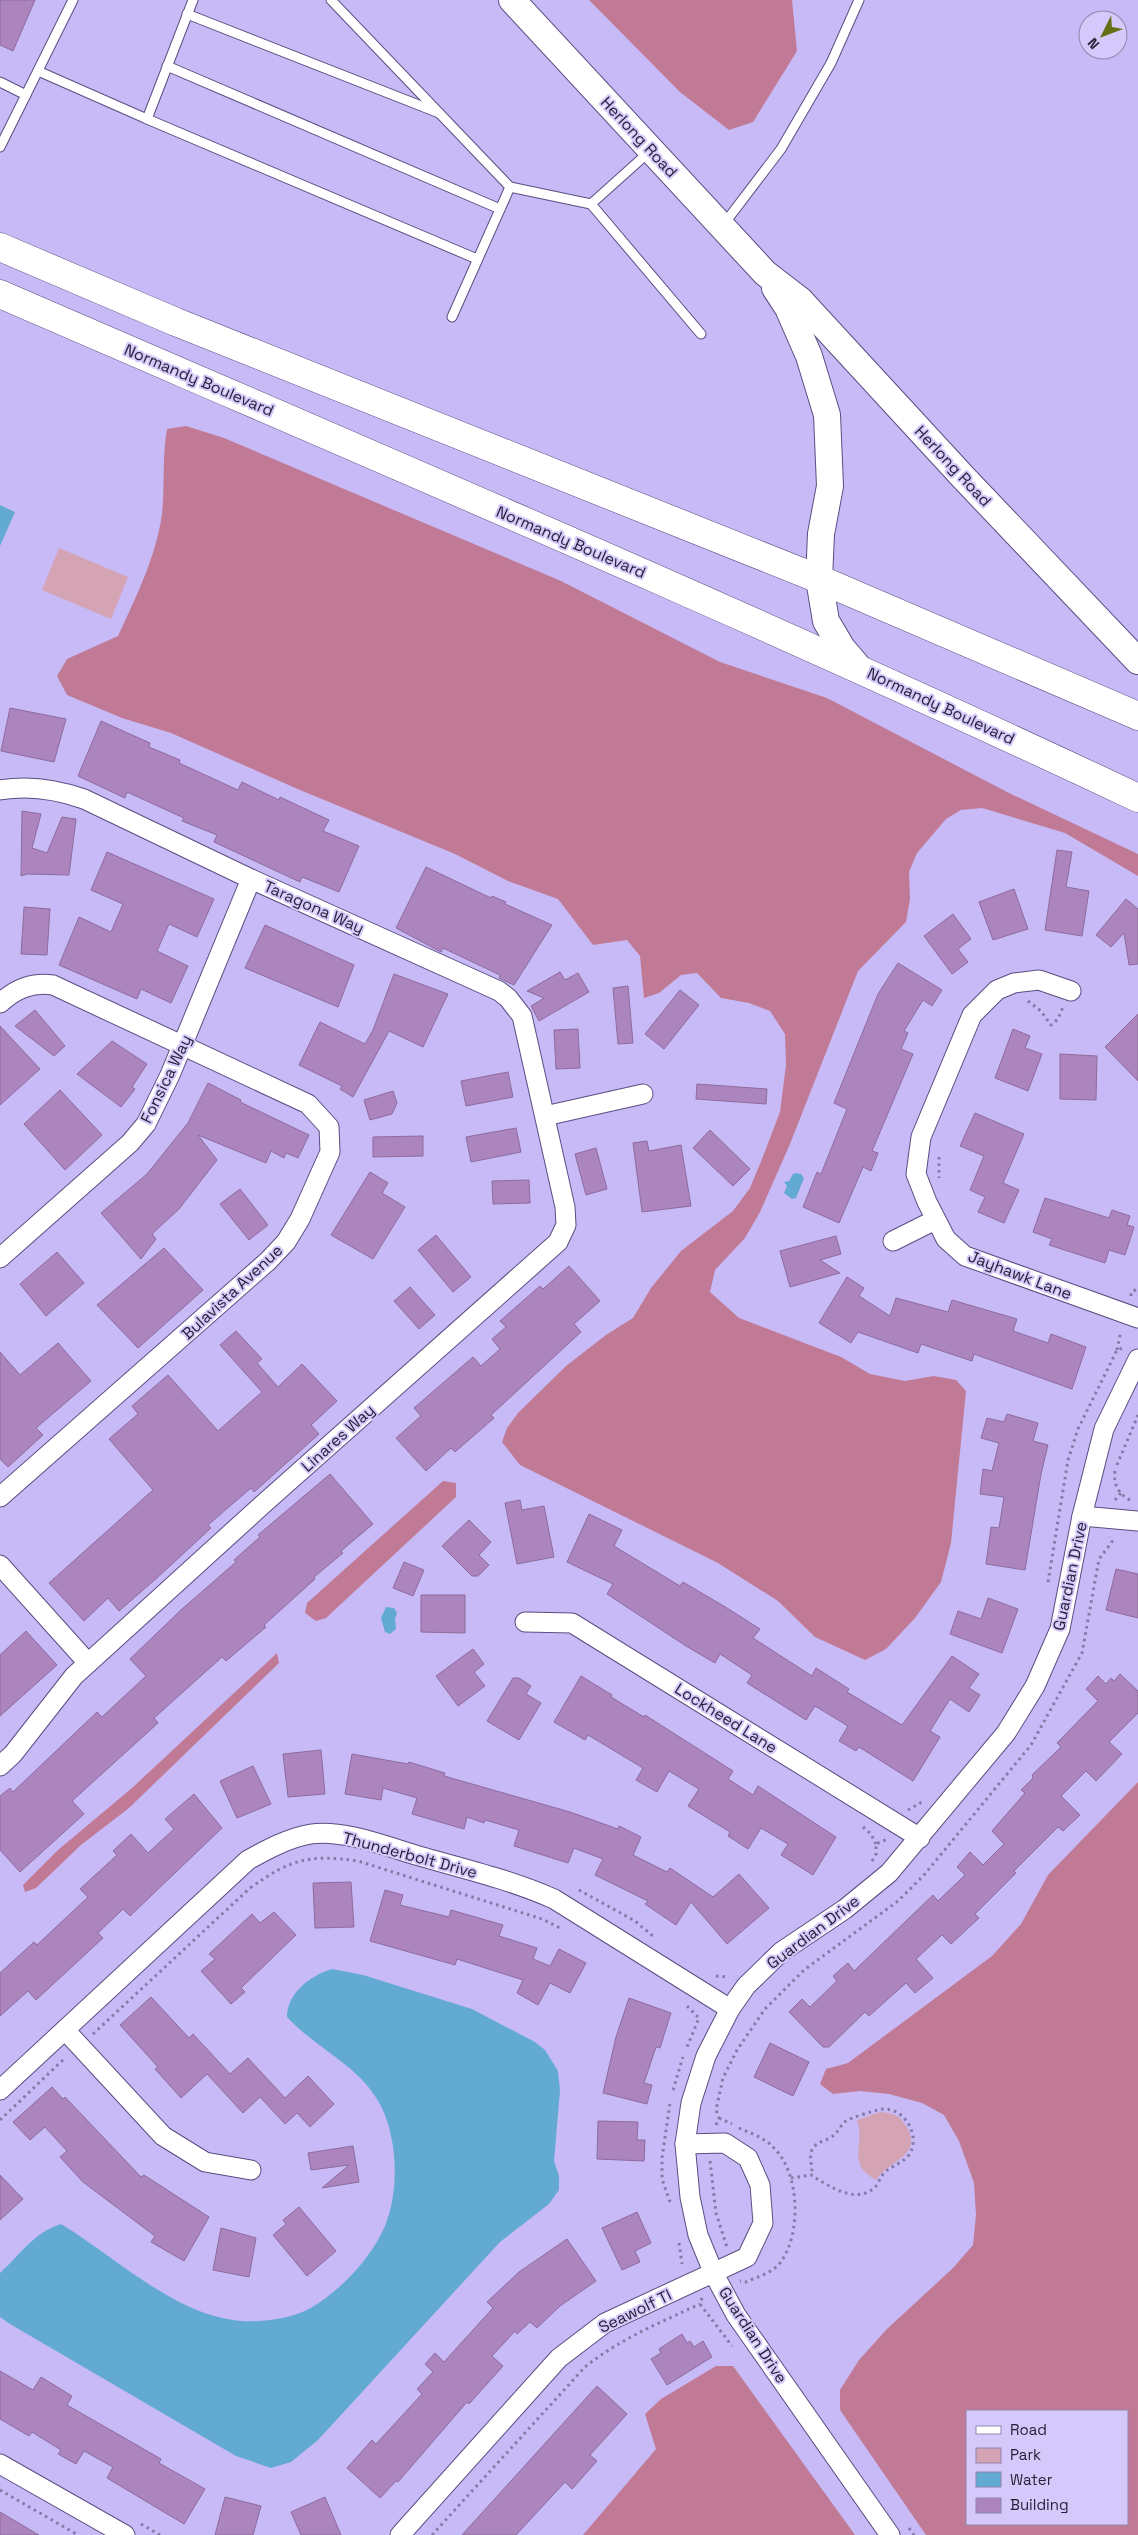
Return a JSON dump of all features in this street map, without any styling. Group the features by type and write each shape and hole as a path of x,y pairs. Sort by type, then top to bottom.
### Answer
{"main road":[{"path":"0,247 186,326 819,578 1138,716"},
{"name":"Normandy Boulevard","path":"0,294 860,669 1138,798"}],"street":[{"name":"Herlong Road","path":"512,0 766,273 800,300 963,477 1138,661"},
{"name":"Herlong Road","path":"766,273 788,308 809,356 827,415 830,486 821,534 819,578 826,621 842,648 860,669"},
{"name":"Taragona Way","path":"0,790 32,787 62,792 76,797 251,879 499,991 508,998 522,1016 545,1116"},
{"name":"Fonsica Way","path":"0,1258 130,1143 146,1124 183,1045 251,879"},
{"name":"Jayhawk Lane","path":"1071,991 1039,980 1014,983 997,990 972,1015 921,1137 916,1174 926,1202 946,1239 965,1256 1138,1318"},
{"name":"Bulavista Avenue","path":"0,1003 13,992 30,984 53,985 308,1104 329,1127 330,1152 300,1219 280,1248 183,1337 0,1497"},
{"path":"545,1116 643,1094"},
{"name":"Linares Way","path":"0,1766 13,1754 74,1676 261,1506 558,1242 566,1225 565,1207 545,1116"},
{"path":"893,1242 935,1220"},
{"name":"Guardian Drive","path":"890,2535 736,2314 714,2274 698,2235 690,2197 685,2144 691,2103 706,2056 730,2009 748,1983 781,1952 845,1909 889,1873 1006,1733 1035,1686 1060,1629 1082,1516 1104,1429 1135,1353"},
{"path":"1082,1516 1138,1521"},
{"path":"0,1565 88,1663"},
{"name":"Lockheed Lane","path":"525,1622 572,1623 920,1838"},
{"name":"Thunderbolt Drive","path":"0,2090 248,1860 276,1844 312,1834 342,1836 370,1842 526,1886 562,1903 730,2009"},
{"path":"66,2030 162,2136 205,2162 251,2170"},
{"name":"Seawolf Tl","path":"400,2535 559,2358 605,2323 714,2274 747,2257 763,2224 760,2185 748,2158 725,2143 685,2144"},
{"path":"0,2464 125,2535"}],"lane":[{"path":"0,147 3,133 26,95 73,0"},
{"path":"147,119 193,0"},
{"path":"331,0 510,187 592,204 701,334"},
{"path":"722,226 781,149 831,63 859,0"},
{"path":"188,14 439,113"},
{"path":"167,66 500,209"},
{"path":"38,71 477,259"},
{"path":"0,82 26,95"},
{"path":"592,204 651,150"},
{"path":"452,317 510,187"}],"path":[{"path":"1023,1001 1028,1001 1041,1011 1051,1025 1058,1019 1071,991"},
{"path":"939,1153 941,1185"},
{"path":"1126,1294 1131,1293"},
{"path":"1047,1589 1060,1515 1062,1483 1078,1429 1117,1350 1135,1353"},
{"path":"1138,1415 1116,1467 1114,1478 1121,1493 1138,1503"},
{"path":"719,2118 715,2126 710,2157 716,2213 733,2264 740,2280 746,2282 772,2270 779,2263 786,2253 796,2214 791,2178 773,2147 719,2118 716,2110 723,2078 737,2050 765,2009 804,1970 898,1901 924,1875 1031,1745 1082,1653 1099,1559 1112,1542 1107,1531 1111,1505 1121,1493"},
{"path":"868,1867 876,1854 876,1844 889,1839 909,1808 927,1799"},
{"path":"0,2120 250,1888 277,1869 303,1859 333,1858 358,1861 542,1919 565,1930"},
{"path":"576,1889 635,1921 662,1942"},
{"path":"707,1972 716,1976"},
{"path":"670,2204 662,2179 665,2132 677,2075 700,2018 680,2002"},
{"path":"791,2178 811,2176 822,2184 847,2194 862,2194 876,2185 885,2172 906,2159 914,2136 911,2127 900,2114 880,2109 847,2120 834,2135 811,2151 811,2176"},
{"path":"677,2234 682,2264"},
{"path":"432,2535 585,2367 605,2351 642,2330 700,2304"},
{"path":"0,2490 78,2535"}],"green space":[{"path":"59,548 128,577 111,619 42,590"},
{"path":"880,2112 892,2114 901,2119 911,2136 911,2144 908,2151 881,2173 876,2180 861,2167 858,2153 859,2129 857,2120"}],"shaded area":[{"path":"589,0 792,0 797,51 753,122 729,130 680,92"},
{"path":"186,426 224,438 561,581 720,662 827,698 1007,792 1138,854 1138,876 1065,833 982,808 961,810 946,819 917,853 909,872 910,899 906,922 858,971 790,1144 760,1212 745,1238 715,1270 710,1292 739,1318 841,1357 870,1374 905,1381 934,1376 956,1380 966,1391 951,1543 941,1582 915,1618 886,1649 865,1660 815,1637 778,1601 718,1563 520,1465 502,1442 507,1428 518,1413 566,1366 606,1335 633,1318 651,1288 681,1251 733,1211 750,1188 780,1112 786,1065 785,1034 770,1011 749,1003 721,998 697,973 681,975 659,993 644,998 640,956 627,940 593,945 558,899 508,881 455,854 300,790 171,733 122,718 67,695 57,676 67,659 118,636 138,592 155,546 162,514 167,429"},
{"path":"443,1481 456,1483 456,1497 326,1618 316,1621 305,1613 307,1603"},
{"path":"277,1653 279,1663 129,1808 81,1845 36,1888 25,1892 23,1885 58,1850 132,1788"},
{"path":"1138,1782 1138,2535 926,2535 840,2410 840,2390 859,2360 887,2329 953,2268 973,2245 976,2215 974,2183 959,2141 944,2115 922,2103 889,2094 860,2091 833,2094 820,2084 826,2069 848,2063 992,1956 1021,1924 1048,1875"},
{"path":"716,2366 733,2366 855,2535 583,2535 656,2449 645,2414 661,2399"}],"water":[{"path":"0,505 15,512 0,546"},
{"path":"793,1174 801,1174 804,1178 796,1198 792,1199 784,1193 787,1186 784,1182 789,1181"},
{"path":"386,1607 394,1608 397,1613 395,1619 396,1629 390,1634 385,1632 381,1618"},
{"path":"332,1969 363,1975 472,2009 535,2042 545,2050 558,2071 560,2091 554,2161 559,2176 559,2190 549,2204 500,2242 318,2440 291,2462 271,2468 236,2456 0,2317 0,2273 35,2238 61,2224 170,2297 217,2317 250,2321 285,2317 309,2309 332,2294 343,2284 363,2262 385,2226 393,2198 395,2167 394,2151 387,2122 382,2108 373,2093 351,2069 299,2029 287,2017 291,2000 302,1986 316,1976"}],"building":[{"path":"0,0 35,0 13,51 0,45"},
{"path":"10,708 66,719 54,762 1,751"},
{"path":"101,721 150,743 149,747 180,760 179,763 238,790 242,782 279,800 280,797 329,820 323,831 359,846 339,892 302,877 300,882 214,842 217,835 182,821 184,818 127,792 125,798 78,776"},
{"path":"22,811 41,814 32,848 47,853 62,817 76,819 69,875 27,874 21,876"},
{"path":"1057,850 1072,852 1066,887 1089,891 1082,936 1045,930"},
{"path":"107,852 214,899 197,937 169,924 157,951 188,966 171,1003 141,989 137,999 59,965 79,917 111,932 123,904 91,890"},
{"path":"426,867 491,898 492,896 506,902 505,904 552,925 514,985 499,978 500,975 443,948 441,952 396,928"},
{"path":"1014,889 1028,929 993,940 979,902"},
{"path":"1126,899 1138,909 1138,964 1129,965 1124,933 1111,947 1096,935"},
{"path":"24,907 50,909 47,955 21,954"},
{"path":"953,914 971,939 958,949 968,962 952,974 924,936"},
{"path":"265,925 354,965 338,1007 245,968"},
{"path":"898,963 942,990 932,1006 923,1000 904,1031 908,1033 901,1049 913,1054 872,1151 878,1153 871,1171 863,1167 839,1223 803,1207 817,1172 821,1174 847,1109 834,1103 878,994"},
{"path":"560,972 565,980 578,973 589,992 539,1021 531,1006 544,998 527,991"},
{"path":"394,974 448,994 423,1047 389,1031 353,1097 340,1089 342,1086 299,1065 320,1022 365,1044 373,1030"},
{"path":"628,986 633,1043 618,1044 613,988"},
{"path":"680,990 699,1005 664,1049 645,1034"},
{"path":"35,1010 65,1046 54,1056 15,1026"},
{"path":"1138,1014 1138,1081 1105,1047"},
{"path":"0,1026 40,1069 0,1105"},
{"path":"578,1029 580,1068 556,1069 554,1030"},
{"path":"1013,1029 1030,1036 1025,1048 1042,1054 1028,1091 995,1078"},
{"path":"112,1041 147,1064 132,1087 135,1089 121,1107 77,1074"},
{"path":"1060,1054 1097,1056 1096,1100 1060,1099"},
{"path":"508,1072 513,1097 466,1106 461,1081"},
{"path":"208,1083 241,1100 240,1102 309,1135 298,1158 286,1153 284,1158 271,1151 266,1163 198,1135 217,1160 179,1209 152,1234 156,1239 141,1259 101,1213 147,1174 188,1123"},
{"path":"697,1084 767,1089 766,1104 696,1099"},
{"path":"60,1090 102,1135 65,1170 24,1124"},
{"path":"393,1091 397,1103 392,1114 370,1120 364,1100"},
{"path":"975,1113 1024,1134 1003,1183 1019,1190 1004,1223 978,1212 985,1197 970,1190 984,1156 960,1146"},
{"path":"516,1128 521,1152 471,1162 466,1137"},
{"path":"710,1130 750,1169 733,1186 693,1148"},
{"path":"423,1136 423,1156 373,1157 373,1137"},
{"path":"647,1141 649,1151 681,1145 691,1206 642,1212 633,1143"},
{"path":"596,1148 607,1189 586,1195 575,1154"},
{"path":"370,1172 388,1183 382,1193 405,1207 373,1259 331,1235"},
{"path":"529,1180 530,1203 493,1204 492,1181"},
{"path":"240,1189 268,1225 249,1240 220,1204"},
{"path":"1045,1198 1109,1218 1112,1210 1130,1216 1127,1225 1134,1227 1125,1255 1109,1250 1105,1263 1049,1245 1052,1239 1033,1232"},
{"path":"436,1235 471,1277 453,1292 418,1250"},
{"path":"836,1236 841,1254 820,1260 840,1273 790,1287 780,1251"},
{"path":"164,1248 203,1290 138,1348 97,1305"},
{"path":"57,1252 84,1283 46,1316 20,1284"},
{"path":"569,1266 600,1301 574,1324 581,1332 491,1415 494,1418 455,1452 451,1448 426,1471 396,1438 421,1416 414,1408 473,1357 481,1366 500,1349 492,1339 506,1327 500,1321 540,1286 543,1289"},
{"path":"847,1277 864,1288 859,1296 890,1316 896,1298 948,1312 952,1300 1017,1319 1013,1331 1048,1343 1051,1334 1086,1347 1072,1389 974,1354 972,1361 921,1344 918,1353 858,1332 851,1343 819,1323"},
{"path":"410,1287 435,1315 419,1329 394,1301"},
{"path":"236,1331 262,1359 257,1363 278,1387 302,1364 337,1401 311,1425 319,1434 254,1492 251,1488 208,1525 211,1528 119,1611 108,1598 84,1621 49,1583 153,1490 109,1439 138,1414 132,1406 168,1375 218,1431 262,1392 220,1345"},
{"path":"58,1343 91,1381 36,1428 43,1435 8,1467 0,1459 0,1352 20,1375"},
{"path":"1007,1414 1038,1423 1033,1441 1048,1445 1041,1474 1025,1570 986,1564 991,1527 999,1528 1004,1497 980,1494 983,1469 992,1471 999,1443 981,1438 987,1418 1004,1422"},
{"path":"330,1474 373,1524 341,1551 343,1553 314,1577 315,1579 264,1625 266,1627 226,1661 222,1657 154,1718 158,1723 72,1801 84,1814 20,1872 0,1850 0,1796 10,1788 13,1792 97,1712 102,1717 146,1676 130,1659 182,1609 236,1562 234,1560 260,1537 258,1535"},
{"path":"520,1500 522,1510 544,1506 554,1557 517,1564 505,1503"},
{"path":"589,1514 622,1530 614,1546 680,1586 683,1582 727,1608 760,1629 753,1638 812,1676 816,1668 849,1689 847,1692 902,1725 952,1656 979,1674 969,1688 980,1695 969,1712 950,1699 930,1731 940,1737 913,1781 859,1747 856,1751 839,1741 848,1726 815,1706 806,1720 747,1683 752,1675 720,1654 715,1663 686,1646 607,1594 613,1584 567,1562"},
{"path":"469,1520 491,1542 479,1555 489,1565 478,1576 472,1576 442,1546"},
{"path":"404,1562 424,1570 413,1596 393,1588"},
{"path":"1116,1569 1138,1574 1138,1618 1106,1610"},
{"path":"421,1595 465,1595 465,1633 421,1632"},
{"path":"988,1598 1018,1609 1002,1653 950,1634 958,1611 981,1619"},
{"path":"26,1631 57,1665 0,1716 0,1655"},
{"path":"473,1649 484,1664 474,1672 485,1686 458,1706 436,1676"},
{"path":"1120,1674 1138,1691 1138,1713 1109,1742 1122,1754 1096,1781 1086,1771 1061,1796 1080,1815 1063,1831 1058,1827 1014,1871 1016,1873 975,1914 979,1918 951,1944 942,1935 916,1959 933,1978 915,1993 906,1983 869,2016 865,2012 829,2047 823,2047 789,2012 802,1999 810,2007 837,1981 833,1976 848,1963 854,1971 933,1895 938,1901 965,1875 957,1867 970,1852 983,1865 1004,1844 992,1831 1025,1793 1021,1790 1033,1778 1032,1775 1061,1747 1057,1743 1098,1701 1086,1689 1098,1676 1106,1684 1111,1678 1114,1681"},
{"path":"581,1676 612,1695 611,1697 644,1717 645,1715 733,1771 728,1779 753,1795 758,1786 836,1837 813,1875 781,1855 788,1844 761,1828 748,1849 728,1836 730,1832 688,1806 699,1789 669,1771 657,1792 636,1780 643,1768 588,1735 585,1740 554,1722"},
{"path":"513,1678 519,1678 531,1686 526,1694 541,1703 519,1740 487,1721"},
{"path":"321,1750 325,1794 288,1797 283,1754"},
{"path":"352,1754 408,1764 409,1762 445,1773 444,1776 570,1812 618,1829 619,1826 641,1837 633,1855 667,1872 670,1868 713,1897 739,1874 769,1908 727,1944 691,1902 676,1925 645,1904 648,1901 595,1875 603,1859 574,1848 568,1863 514,1846 519,1830 485,1820 484,1823 467,1817 464,1829 412,1814 417,1798 383,1788 381,1800 345,1794"},
{"path":"253,1766 271,1804 237,1818 220,1781"},
{"path":"194,1794 222,1828 130,1916 123,1909 98,1933 103,1938 36,2000 28,1991 0,2016 0,1973 34,1942 37,1945 88,1897 80,1889 117,1855 113,1851 131,1834 148,1853 174,1829 165,1819"},
{"path":"351,1882 354,1927 315,1928 313,1883"},
{"path":"385,1890 403,1895 400,1905 449,1917 451,1910 503,1925 499,1936 537,1948 533,1959 550,1966 559,1949 586,1963 570,1993 550,1983 538,2005 517,1993 523,1980 457,1959 455,1965 370,1941"},
{"path":"274,1912 296,1935 241,1988 245,1992 231,2004 201,1971 215,1959 209,1954 252,1914 260,1923"},
{"path":"151,1997 189,2038 193,2034 230,2074 248,2058 285,2098 308,2076 334,2104 310,2127 297,2113 285,2124 260,2097 243,2113 207,2074 181,2098 155,2069 158,2067 120,2025"},
{"path":"629,1998 671,2013 660,2048 656,2047 644,2083 652,2085 647,2104 603,2093 616,2037"},
{"path":"770,2043 809,2062 793,2096 754,2077"},
{"path":"52,2087 63,2099 65,2097 141,2177 144,2175 209,2217 184,2261 151,2242 155,2236 83,2182 60,2157 67,2151 45,2127 30,2140 13,2122"},
{"path":"598,2121 638,2122 637,2140 645,2140 644,2161 597,2159"},
{"path":"353,2146 359,2182 322,2188 349,2165 311,2170 308,2153"},
{"path":"0,2175 23,2199 0,2220"},
{"path":"299,2207 336,2251 307,2276 273,2235 286,2224 283,2220"},
{"path":"637,2212 651,2243 635,2251 640,2262 622,2270 602,2228"},
{"path":"221,2228 256,2238 249,2277 213,2270"},
{"path":"567,2239 596,2281 560,2306 537,2328 530,2322 517,2334 515,2331 492,2356 503,2366 469,2404 467,2402 398,2482 396,2481 380,2498 347,2468 372,2440 376,2444 422,2394 417,2389 433,2372 425,2364 435,2353 444,2362 493,2308 487,2302 519,2272"},
{"path":"682,2334 687,2343 690,2341 694,2347 703,2341 712,2357 667,2385 651,2359 661,2353 659,2349"},
{"path":"0,2371 33,2390 41,2377 72,2396 67,2405 161,2459 159,2463 205,2489 184,2524 107,2478 113,2467 84,2451 76,2464 58,2454 61,2450 32,2432 29,2436 0,2419"},
{"path":"597,2386 627,2414 590,2455 597,2461 572,2489 565,2482 516,2535 462,2535"},
{"path":"225,2497 261,2506 253,2535 215,2535"},
{"path":"325,2497 341,2535 301,2535 291,2512"},
{"path":"0,2512 39,2535 0,2535"}]}
